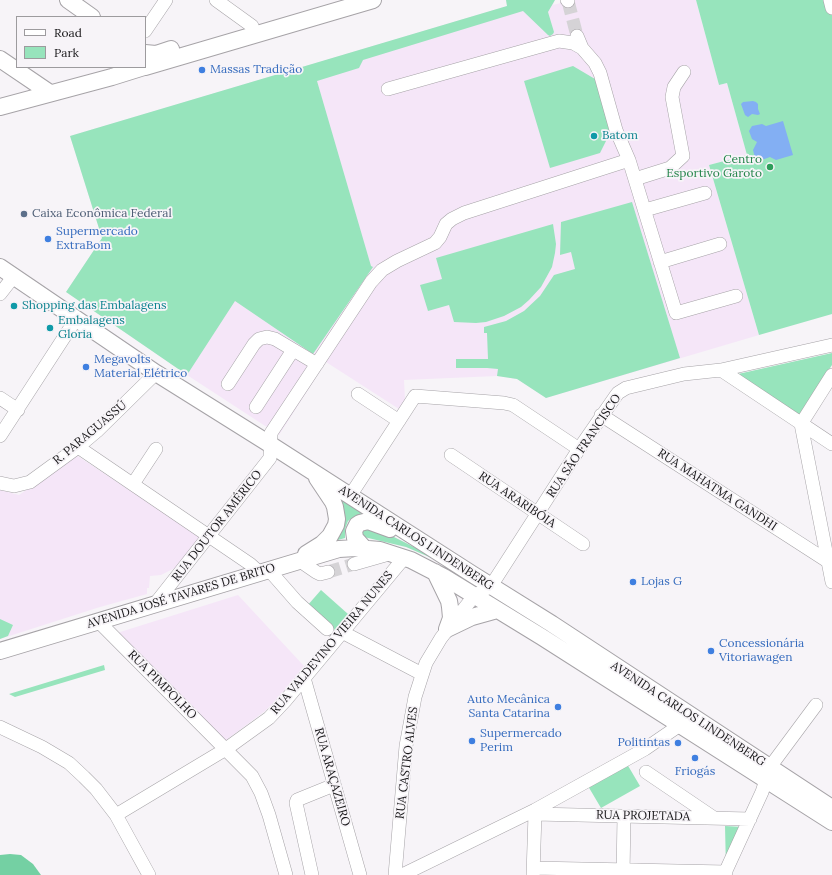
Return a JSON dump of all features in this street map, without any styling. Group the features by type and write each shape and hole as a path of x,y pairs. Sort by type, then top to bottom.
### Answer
{"main road":[{"path":"68,0 91,16"},
{"path":"146,67 340,0"},
{"path":"146,53 156,54 372,0"},
{"path":"0,59 50,93"},
{"path":"0,107 117,72 139,68"},
{"name":"AVENIDA CARLOS LINDENBERG","path":"0,266 156,373 491,586 768,773 832,822"},
{"path":"296,562 326,540 336,525 336,513 333,502 312,472"},
{"path":"364,548 356,541 354,535 357,525 364,522 375,523 419,540"},
{"name":"AVENIDA CARLOS LINDENBERG","path":"364,548 380,550 435,572 680,725 832,808"},
{"name":"AVENIDA JOSÉ TAVARES DE BRITO","path":"0,651 339,549 364,548"},
{"path":"435,572 449,601 450,618 447,629"},
{"path":"472,574 474,596"},
{"path":"447,629 472,617 497,610"}],"street":[{"path":"146,30 166,0"},
{"path":"216,0 254,30"},
{"path":"830,0 832,8"},
{"path":"388,89 559,41 579,42 598,68 616,130 629,160 645,210 676,313 736,296"},
{"path":"635,179 670,168 683,156 672,97 674,87 684,72"},
{"name":"RUA DOUTOR AMÉRICO","path":"155,604 270,458 271,433 376,276 389,265 435,243 440,237 446,224 452,219 474,209 629,160"},
{"path":"645,210 704,193"},
{"path":"660,262 720,244"},
{"path":"0,294 14,276"},
{"path":"0,436 76,319"},
{"path":"228,384 254,344 259,339 267,337 275,339 317,364"},
{"name":"RUA SÃO FRANCISCO","path":"474,596 491,586 579,449 618,393 626,388 691,373 721,370 832,345"},
{"path":"256,407 293,350"},
{"path":"721,370 832,444"},
{"name":"R. PARAGUASSÚ","path":"0,483 10,486 19,486 30,482 78,447 115,414 156,373"},
{"path":"832,375 801,424 830,563 832,582"},
{"path":"358,394 399,421"},
{"path":"350,496 415,396 513,405 579,449"},
{"path":"0,398 18,410"},
{"name":"RUA MAHATMA GANDHI","path":"601,416 830,563"},
{"path":"78,447 250,564 264,571 327,629"},
{"path":"133,484 156,449"},
{"name":"RUA ARARIBÓIA","path":"452,455 583,544"},
{"path":"354,564 397,556"},
{"name":"RUA VALDEVINO VIEIRA NUNES","path":"116,815 226,749 269,718 342,632 397,556"},
{"path":"296,562 320,574 328,572"},
{"name":"RUA CASTRO ALVES","path":"395,875 406,746 415,697 422,674 432,653 447,629 474,596"},
{"name":"RUA PIMPOLHO","path":"98,622 252,776 261,794 286,875"},
{"path":"342,632 422,674"},
{"name":"RUA ARAÇAZEIRO","path":"304,678 360,875"},
{"path":"533,871 725,873 762,792 768,773 816,705"},
{"path":"402,875 535,810 645,749 680,725"},
{"path":"0,727 42,747 69,763 96,789 116,815 149,875"},
{"path":"646,772 714,818"},
{"path":"312,875 296,802 297,800 334,785"},
{"name":"RUA PROJETADA","path":"533,871 535,814 750,819"},
{"path":"623,872 624,816"}],"shaded area":[{"path":"506,0 555,0 553,5 572,0 696,0 719,85 727,83 747,155 709,165 759,335 546,398 517,379 497,376 404,380 405,400 399,409 326,362 279,435 187,375 66,292 102,238 70,136 507,6"},
{"path":"76,455 201,537 179,566 161,575 150,576 147,594 100,607 0,639 0,490 19,495"},
{"path":"238,595 304,666 282,694 265,711 225,741 117,633"}],"green space":[{"path":"506,0 555,0 548,12 554,32 553,34 550,36 548,35 523,11 363,60 359,68 317,81 371,266 373,267 313,354 235,301 187,375 66,292 102,238 70,136 507,6"},
{"name":"Centro Esportivo Garoto","path":"696,0 832,0 832,314 759,335 709,165 747,155 727,83 719,85"},
{"path":"573,66 595,79 611,131 600,153 550,168 524,81"},
{"path":"632,202 680,358 546,398 517,379 497,376 498,369 456,368 456,359 488,359 487,333 484,333 484,327 506,321 524,311 540,296 554,275 575,269 571,252 560,255 561,222"},
{"path":"553,224 556,244 552,267 541,287 521,307 504,316 486,322 476,323 454,322 449,305 428,311 420,285 442,279 436,258"},
{"path":"832,353 832,365 799,415 738,374"},
{"path":"340,499 362,513 348,521 345,529 345,538 337,540"},
{"path":"363,528 388,534 434,559 406,547 364,537 362,532"},
{"path":"321,590 348,614 335,630 307,606"},
{"path":"0,619 13,625 8,636 0,639"},
{"path":"104,665 105,670 15,697 9,694"},
{"path":"627,764 640,786 601,808 588,786"},
{"path":"725,826 743,827 726,869"},
{"path":"0,855 21,855 33,864 41,875 0,875"}],"water":[{"path":"753,101 758,104 760,114 752,114 748,117 745,115 741,104 743,102"},
{"path":"783,121 793,155 776,160 770,157 759,161 755,158 753,150 757,142 752,139 749,131 752,126 762,124 766,126"}],"tunnel":[{"path":"568,1 577,36"},
{"path":"328,572 354,564"}],"place":[{"name":"Massas Tradição","path":"202,70"},
{"name":"Batom","path":"594,136"},
{"name":"Centro Esportivo Garoto","path":"770,167"},
{"name":"Caixa Econômica Federal","path":"24,214"},
{"name":"Supermercado ExtraBom","path":"48,239"},
{"name":"Shopping das Embalagens","path":"14,306"},
{"name":"Embalagens Gloria","path":"50,328"},
{"name":"Megavolts Material Elétrico","path":"86,367"},
{"name":"Lojas G","path":"633,582"},
{"name":"Concessionária Vitoriawagen","path":"711,651"},
{"name":"Auto Mecânica Santa Catarina","path":"558,707"},
{"name":"Supermercado Perim","path":"472,741"},
{"name":"Politintas","path":"678,743"},
{"name":"Friogás","path":"695,758"}]}
